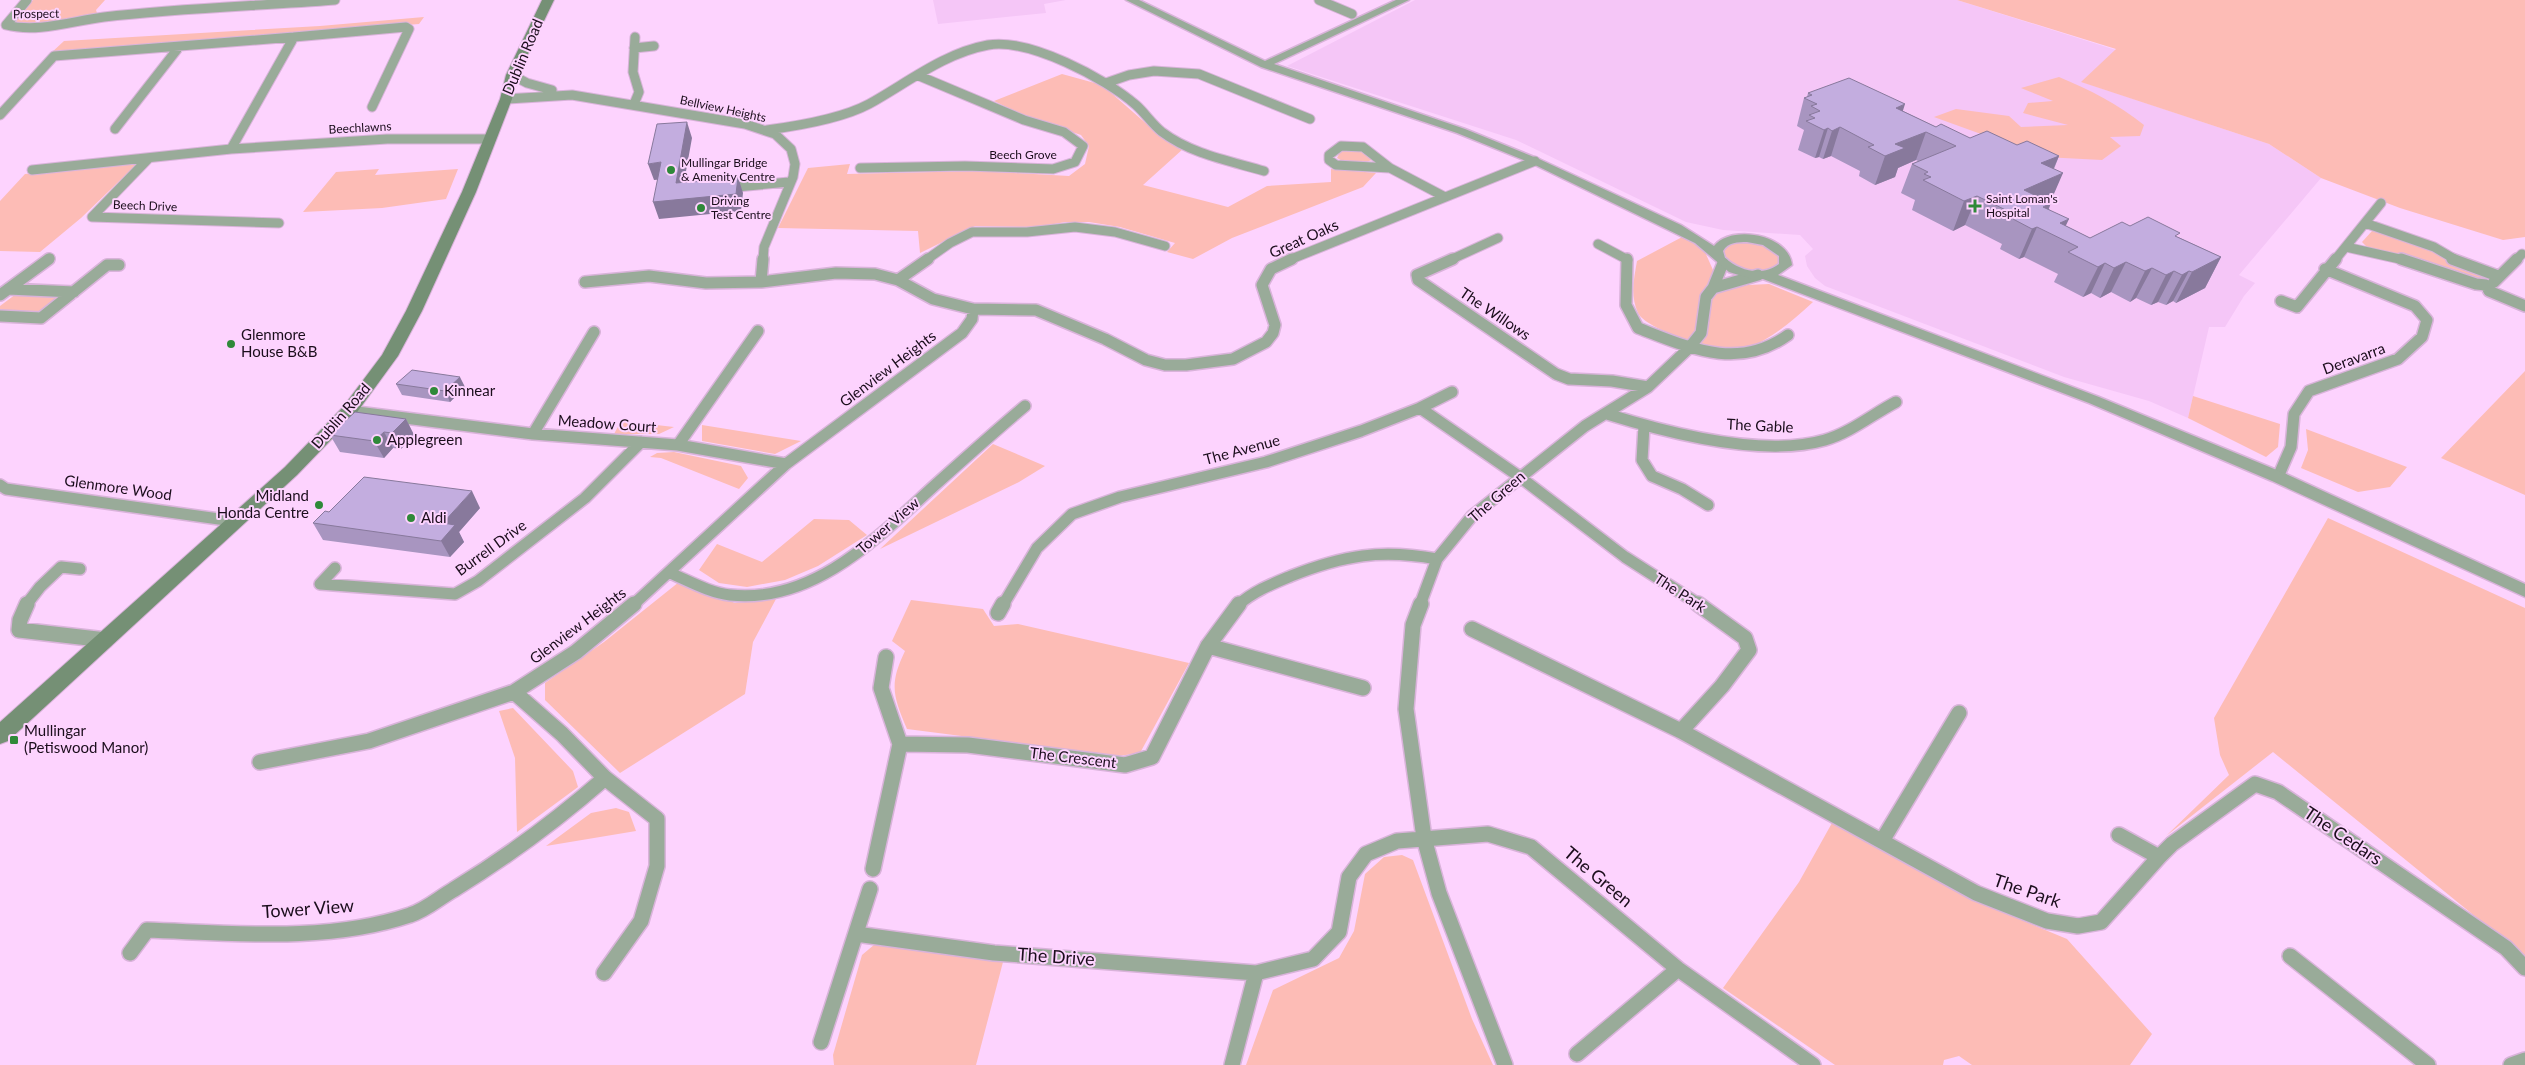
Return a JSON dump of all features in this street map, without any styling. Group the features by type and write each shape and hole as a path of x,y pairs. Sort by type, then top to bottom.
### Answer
{"main road":[{"name":"Dublin Road","path":"2,732 291,471 349,411 390,356 414,311 469,192 506,99 512,75 548,0"}],"street":[{"name":"Prospect","path":"27,0 6,25 18,28 62,25 103,17 335,0"},
{"path":"188,10 196,0"},
{"path":"1132,0 1265,64 1461,131 1535,161 1678,228 1700,240 1720,259 1738,271 1762,275 1821,295 1877,319 2094,400 2278,477 2525,591"},
{"path":"1319,0 1352,14"},
{"path":"1265,64 1404,0"},
{"name":"Beechlawns","path":"0,115 54,56 406,27 409,29 372,107"},
{"path":"231,149 294,37"},
{"path":"634,104 639,92 634,72 635,37"},
{"path":"767,130 803,125 867,105 900,88 917,75 960,52 972,48 1010,45 1035,50 1106,83 1136,105 1162,132 1199,152 1264,171"},
{"path":"634,48 654,46"},
{"path":"115,130 179,47"},
{"path":"1106,83 1129,75 1154,71 1199,74 1310,119"},
{"path":"512,75 540,88 572,95"},
{"name":"Beech Grove","path":"860,168 966,166 1046,169 1060,168 1076,162 1082,154 1083,146 1077,139 1064,132 1023,120 937,81 917,75"},
{"name":"Bellview Heights","path":"506,99 572,95 634,104 745,124 767,130 784,141 791,149 795,164 764,247 761,282"},
{"name":"Beechlawns","path":"32,170 231,149 387,139 490,138"},
{"path":"1391,168 1336,165 1329,160 1329,155 1330,152 1345,145 1365,148 1391,168 1445,197"},
{"name":"Beech Drive","path":"149,158 92,217 279,223"},
{"name":"Great Oaks","path":"973,309 1036,310 1075,326 1146,360 1165,365 1186,365 1233,359 1266,342 1273,333 1275,325 1262,285 1271,269 1281,263 1535,161"},
{"path":"726,188 789,182"},
{"path":"2281,301 2296,307 2381,203"},
{"path":"2365,224 2434,247 2451,258 2498,276"},
{"path":"898,280 950,243 972,232 1027,232 1074,227 1114,232 1164,246"},
{"path":"1678,228 1732,239 1754,239 1770,244 1785,255 1786,265 1821,295"},
{"name":"The Willows","path":"1498,238 1417,275 1418,280 1556,374 1569,379 1612,381 1648,387"},
{"path":"1720,259 1718,247 1732,239"},
{"path":"1598,244 1628,259 1626,305 1638,328 1689,348 1716,353 1757,352 1781,342 1788,335"},
{"path":"2346,247 2399,258 2476,284 2486,285 2493,285 2498,276 2522,254"},
{"path":"4,292 50,258"},
{"name":"The Green","path":"1505,1065 1439,893 1424,838 1406,709 1413,625 1437,560 1472,516 1585,426 1648,387 1689,348 1701,333 1706,297 1713,288 1720,259"},
{"path":"0,316 41,318 107,265 120,265"},
{"path":"1713,288 1780,271 1786,265"},
{"name":"Deravarra","path":"2278,477 2291,447 2294,414 2309,391 2398,359 2422,337 2427,320 2415,306 2326,269"},
{"path":"585,282 649,276 706,283 761,282 836,273 875,274 898,280 933,299 973,309"},
{"path":"2486,285 2489,291 2525,306"},
{"path":"4,292 74,292"},
{"name":"Glenview Heights","path":"260,762 369,741 514,692 576,652 670,573 786,464 962,333 972,319 973,309"},
{"path":"758,331 678,445 786,464"},
{"name":"Meadow Court","path":"534,434 594,332"},
{"name":"The Avenue","path":"998,613 1037,548 1072,514 1120,497 1266,462 1361,431 1420,408 1452,392"},
{"name":"The Gable","path":"1607,414 1644,426 1710,439 1789,446 1826,439 1896,402"},
{"name":"Tower View","path":"670,573 730,595 763,595 798,586 831,570 865,549 992,432 1025,406"},
{"path":"1420,408 1520,477"},
{"name":"Meadow Court","path":"349,411 534,434 678,445"},
{"path":"1644,426 1642,460 1652,476 1682,489 1708,505"},
{"name":"Burrell Drive","path":"335,568 320,584 455,594 478,581 586,498 642,442"},
{"name":"The Park","path":"1520,477 1625,557 1690,598 1745,638 1749,650 1722,686 1681,731"},
{"name":"Glenmore Wood","path":"0,484 6,489 234,521"},
{"name":"The Crescent","path":"900,744 968,745 1125,765 1152,757 1208,646 1239,604 1262,588 1291,574 1327,562 1361,555 1408,554 1437,560"},
{"path":"80,569 61,567 33,594 18,620 18,630 106,640"},
{"name":"The Park","path":"1472,629 1681,731 1976,893 2047,920 2078,926 2101,922 2159,857"},
{"path":"1208,646 1363,688"},
{"path":"873,869 900,744 880,688 886,657"},
{"path":"514,692 562,734 606,778 657,819 657,866 642,920 604,973"},
{"path":"1882,841 1959,713"},
{"name":"Tower View","path":"130,953 147,930 266,934 342,931 412,914 473,878 579,802 606,778"},
{"name":"The Cedars","path":"2159,857 2172,844 2256,784 2278,792 2482,931 2506,948 2525,968"},
{"name":"The Green","path":"1424,838 1488,834 1531,847 1678,969 1813,1065"},
{"path":"2119,835 2159,857"},
{"name":"The Drive","path":"856,934 994,953 1256,973 1313,959 1340,932 1349,876 1366,854 1397,841 1424,838"},
{"path":"821,1042 870,889"},
{"path":"2290,956 2428,1065"},
{"path":"1577,1054 1678,969"},
{"path":"1232,1065 1256,973"},
{"path":"2511,1065 2525,1060"}],"shaded area":[{"path":"33,0 105,0 96,10 97,13 105,14 53,24 15,23"},
{"path":"933,0 1066,0 1044,4 1046,13 938,24"},
{"name":"Saint Loman's Hospital","path":"1415,0 1957,0 2116,50 2082,82 2269,144 2321,178 2239,275 2255,283 2244,296 2225,327 2209,327 2188,418 2149,401 2064,377 1825,286 1815,278 1807,266 1805,256 1813,249 1800,235 1723,230 1686,222 1516,140 1287,66"},
{"path":"1957,0 2525,0 2525,237 2503,240 2400,208 2321,178 2269,144 2081,82 2116,49"},
{"path":"424,17 419,24 51,53 64,41 320,26"},
{"path":"1062,74 1102,85 1157,133 1183,149 1143,185 1228,207 1267,186 1331,182 1331,169 1376,173 1363,187 1232,238 1193,259 1167,252 1175,243 1120,227 1089,222 1065,222 1038,227 975,226 920,253 918,231 778,228 808,168 850,164 847,174 978,171 1069,176 1085,164 1089,146 1081,135 1027,117 994,101"},
{"path":"2059,77 2103,98 2134,117 2144,125 2140,136 2110,137 2121,146 2102,160 2044,157 1934,117 1956,109 2009,116 2021,127 2068,125 2023,113 2028,103 2053,101 2021,88"},
{"path":"1358,148 1374,157 1372,160 1354,163 1345,162 1337,158 1341,150"},
{"path":"137,164 81,218 40,252 0,251 0,201 25,174"},
{"path":"379,169 375,175 458,169 446,199 382,208 303,212 336,172"},
{"path":"2378,230 2430,248 2489,277 2487,281 2480,282 2368,248 2362,242 2372,231"},
{"path":"1684,236 1705,252 1713,270 1708,294 1748,285 1769,284 1813,302 1774,334 1748,348 1724,348 1707,345 1672,334 1657,327 1638,313 1634,300 1633,287 1637,261"},
{"path":"1742,241 1771,248 1782,262 1773,271 1745,271 1723,259 1722,249 1733,242"},
{"path":"16,294 64,296 43,313 0,311 0,306"},
{"path":"2525,371 2525,495 2441,458"},
{"path":"2193,396 2280,424 2278,447 2266,457 2188,418"},
{"path":"621,421 674,427 659,434 614,434"},
{"path":"702,425 801,441 775,454 702,441"},
{"path":"2306,429 2407,467 2390,487 2358,492 2301,468 2308,450"},
{"path":"993,444 1045,466 1019,482 880,549"},
{"path":"674,452 741,466 748,478 739,489 661,458 650,457 657,453"},
{"path":"2328,518 2525,608 2525,957 2273,752 2166,836 2229,775 2220,755 2214,718"},
{"path":"814,519 849,520 867,535 818,566 785,580 747,587 719,583 699,570 717,544 762,562"},
{"path":"679,582 735,603 776,599 753,642 745,694 620,773 545,700 545,683 604,642"},
{"path":"911,600 983,609 994,626 1018,624 1189,663 1140,753 1118,756 907,729 896,699 895,690 897,672 905,651 892,641"},
{"path":"513,708 573,771 578,787 517,832 515,758 499,711"},
{"path":"616,808 629,812 636,831 546,846 591,813"},
{"path":"1832,823 1988,906 2067,939 2152,1034 2130,1065 1972,1065 1959,1056 1944,1060 1943,1065 1835,1065 1723,988 1799,882"},
{"path":"1402,855 1413,860 1472,1019 1493,1065 1246,1065 1273,990 1339,958 1354,931 1365,874 1384,857"},
{"path":"875,944 1003,962 976,1065 834,1065 833,1055 862,955"}],"building":[{"path":"1849,78 1905,104 1896,108 1936,127 1941,124 1970,138 1987,131 2017,145 2027,141 2059,156 2041,163 2063,173 2024,190 2051,203 2043,207 2069,219 2060,223 2090,238 2122,222 2130,226 2148,217 2180,233 2175,236 2221,257 2182,275 2174,271 2166,275 2152,268 2145,271 2126,262 2114,268 2105,263 2098,267 2068,252 2078,247 2037,227 2032,229 2013,219 2018,216 1977,196 1964,201 1923,180 1931,177 1924,174 1928,172 1912,164 1956,146 1926,132 1895,144 1905,148 1885,156 1868,147 1874,145 1840,127 1832,131 1828,128 1824,130 1806,121 1815,118 1809,115 1820,111 1811,106 1817,104 1804,98 1812,95 1808,93"},
{"path":"687,122 676,183 738,177 736,194 653,202 661,162 648,164 657,124"},
{"path":"412,370 460,377 445,391 396,384"},
{"path":"355,412 406,419 392,433 384,432 374,441 330,435"},
{"path":"364,477 472,491 443,523 455,525 441,541 313,523 325,511 329,512"}],"place":[{"name":"Mullingar Bridge & Amenity Centre","path":"671,170"},
{"name":"Saint Loman's Hospital","path":"1975,206"},
{"name":"Driving Test Centre","path":"701,208"},
{"name":"Glenmore House B&B","path":"231,344"},
{"name":"Kinnear","path":"434,391"},
{"name":"Applegreen","path":"377,440"},
{"name":"Midland Honda Centre","path":"319,505"},
{"name":"Aldi","path":"411,518"},
{"name":"Mullingar (Petiswood Manor)","path":"14,740"}]}
